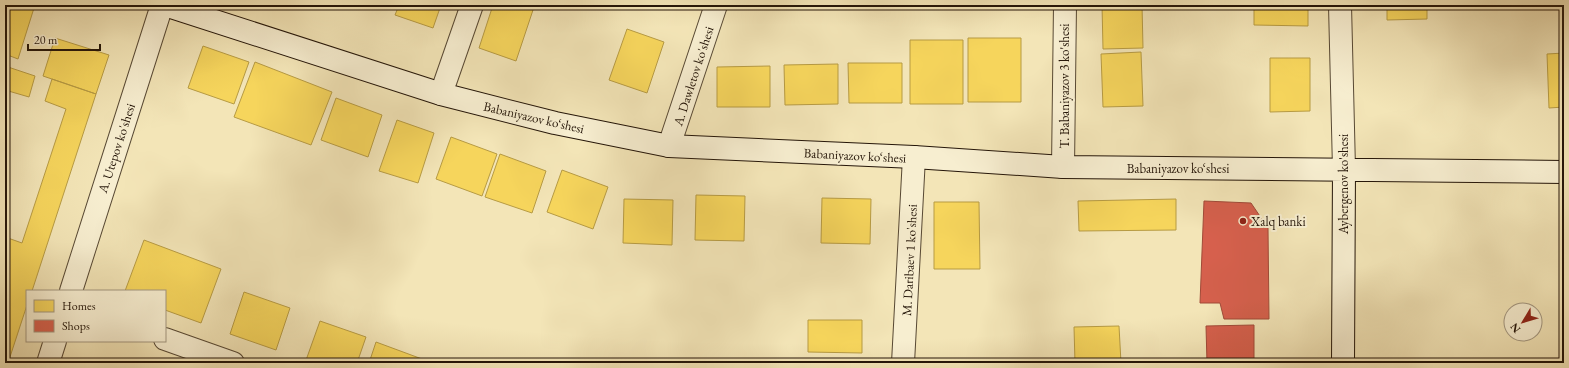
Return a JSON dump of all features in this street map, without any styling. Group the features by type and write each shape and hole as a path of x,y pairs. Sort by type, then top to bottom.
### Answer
{"street":[{"name":"A. Utepov ko'shesi","path":"70,290 162,5"},
{"name":"Babaniyazov ko‘shesi","path":"165,5 441,94 555,123 669,146 914,157 1063,167 1564,172"},
{"path":"441,94 472,5"},
{"name":"A. Dawletov ko'shesi","path":"669,146 716,5"},
{"name":"T. Babaniyazov 3 ko'shesi","path":"1063,167 1064,5"},
{"name":"Aybergenov ko'shesi","path":"1340,5 1344,169 1343,363"},
{"name":"M. Daribaev 1 ko'shesi","path":"903,363 914,157"},
{"path":"166,339 233,363"},
{"path":"48,363 55,342"}],"building: Homes":[{"path":"5,5 26,5 34,8 18,59 5,54"},
{"path":"399,5 441,5 433,28 395,15"},
{"path":"493,5 519,5 533,10 516,61 479,48"},
{"path":"1102,5 1142,5 1143,48 1103,49"},
{"path":"1254,5 1308,5 1308,26 1254,25"},
{"path":"1387,5 1427,5 1427,19 1387,20"},
{"path":"627,29 664,42 647,93 609,80"},
{"path":"55,38 109,55 96,94 43,76"},
{"path":"968,38 1021,38 1021,102 968,102"},
{"path":"910,40 963,40 963,104 910,104"},
{"path":"203,46 249,62 234,104 188,88"},
{"path":"1141,52 1143,106 1103,107 1101,54"},
{"path":"1564,53 1564,107 1549,108 1547,54"},
{"path":"1270,58 1310,58 1310,111 1270,112"},
{"path":"255,62 332,92 311,145 234,117"},
{"path":"848,63 902,63 902,103 849,103"},
{"path":"838,64 838,104 785,105 784,65"},
{"path":"5,66 35,76 29,97 5,90"},
{"path":"770,66 770,107 717,107 717,67"},
{"path":"52,79 96,94 32,290 26,290 26,308 8,363 5,363 5,237 22,243 66,109 45,101"},
{"path":"336,98 382,115 368,157 321,140"},
{"path":"397,120 434,133 418,183 379,171"},
{"path":"451,137 497,154 482,196 436,179"},
{"path":"500,154 546,171 532,213 485,197"},
{"path":"562,170 608,187 593,229 547,212"},
{"path":"696,195 745,196 744,241 695,240"},
{"path":"822,198 871,199 870,244 821,243"},
{"path":"624,199 673,200 672,245 623,243"},
{"path":"1176,199 1176,230 1079,231 1078,201"},
{"path":"934,202 979,202 980,269 934,269"},
{"path":"1562,213 1564,213 1564,363 1562,363"},
{"path":"144,240 221,269 201,323 166,310 166,290 125,290"},
{"path":"244,292 290,308 276,350 230,334"},
{"path":"808,320 862,320 862,353 808,352"},
{"path":"320,321 366,337 357,363 305,363"},
{"path":"1119,326 1121,363 1075,363 1074,327"},
{"path":"376,342 422,359 421,363 369,363"}],"building: Shops":[{"path":"1204,201 1251,203 1268,228 1269,319 1224,319 1220,303 1200,303"},
{"path":"1254,325 1254,363 1207,363 1206,326"}],"place":[{"name":"Xalq banki","path":"1243,221"}]}
